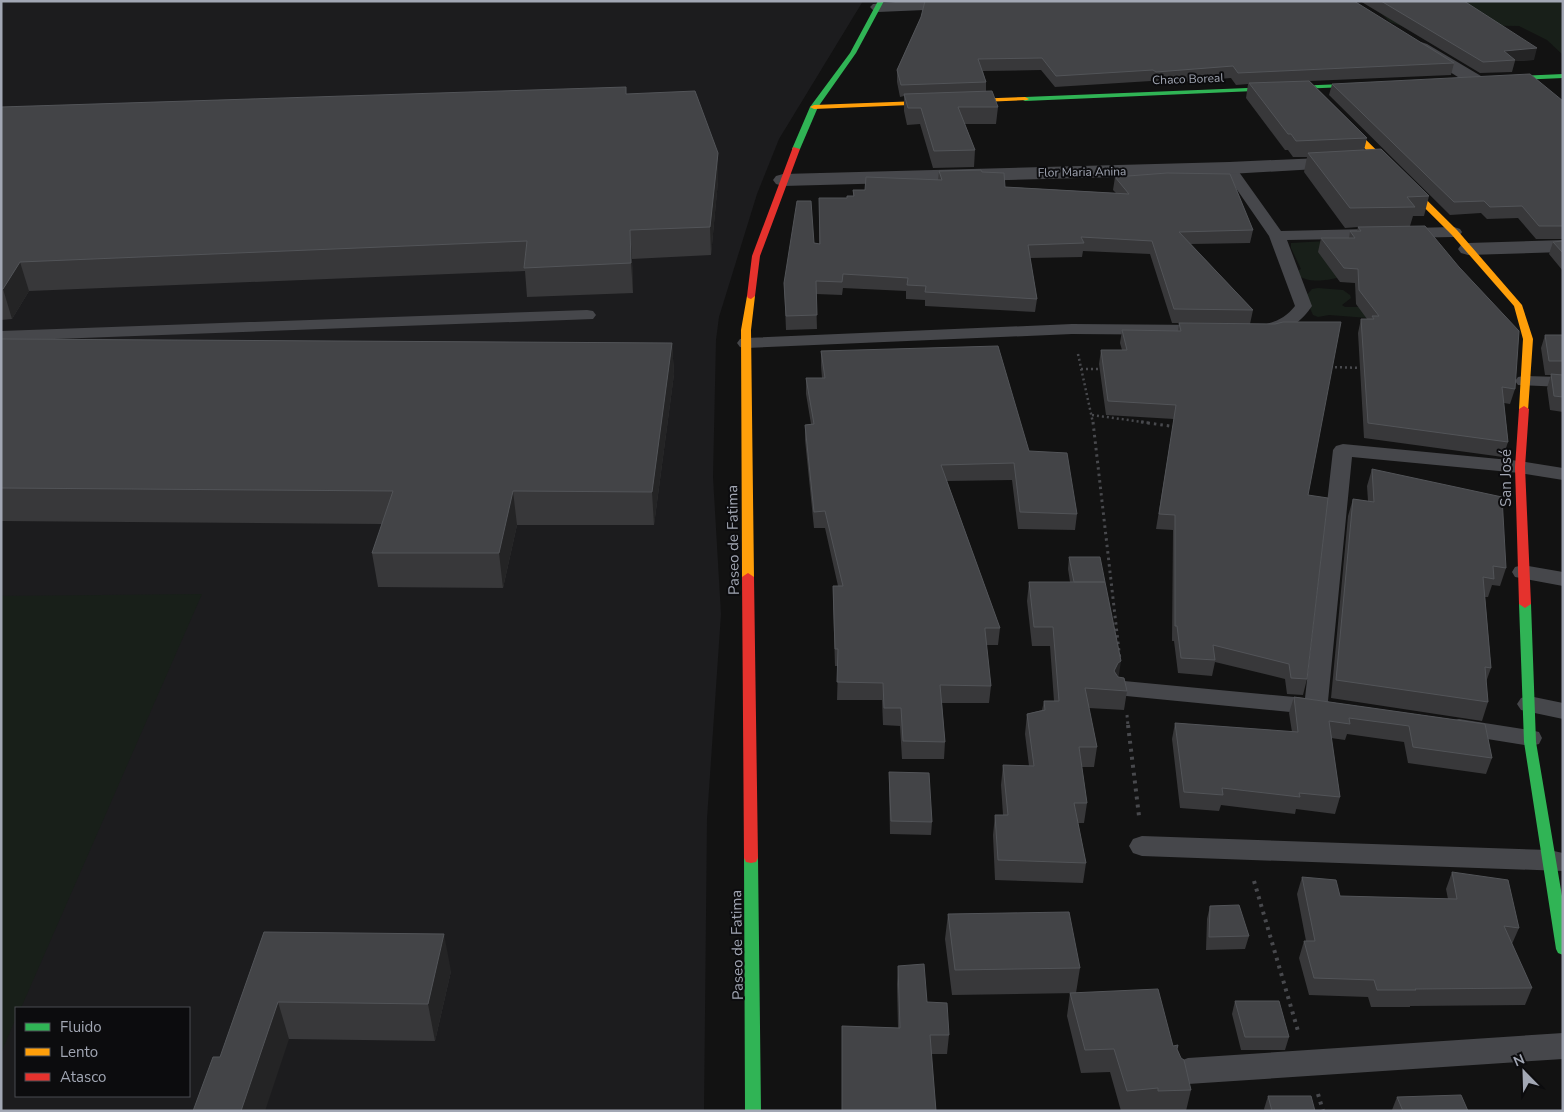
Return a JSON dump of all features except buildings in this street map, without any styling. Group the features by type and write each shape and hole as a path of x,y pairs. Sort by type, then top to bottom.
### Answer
{"street":[{"path":"880,4 1020,1"},
{"name":"Paseo de Fatima","path":"753,1111 746,330 756,256 783,180 814,107 853,53 880,4"},
{"path":"1410,40 1474,80"},
{"path":"1455,81 1560,78"},
{"name":"Chaco Boreal","path":"814,107 1378,85"},
{"name":"San José","path":"1311,88 1454,232 1518,306 1528,339 1520,468 1528,704 1530,738 1556,861 1563,949"},
{"name":"Flor Maria Anina","path":"783,180 1229,168 1382,161"},
{"path":"1468,249 1563,246"}],"lane":[{"path":"1229,168 1277,236 1304,306 1299,314 1272,331 1244,331"},
{"path":"1277,236 1454,232"},
{"path":"1,336 586,315"},
{"path":"746,343 1072,329 1225,330"},
{"path":"1524,381 1563,382"},
{"path":"1316,706 1343,450 1563,474"},
{"path":"1524,572 1563,579"},
{"path":"1124,689 1345,710"},
{"path":"1528,704 1563,711"},
{"path":"1433,723 1530,738"},
{"path":"1142,846 1556,861"},
{"path":"1188,1071 1563,1046"}],"path":[{"path":"1072,329 1092,415 1142,846"},
{"path":"1324,367 1372,369"},
{"path":"1082,369 1111,369"},
{"path":"1092,415 1179,427"},
{"path":"1245,849 1323,1111"}],"shaded area":[{"path":"1,1 863,1 779,139 757,194 719,317 716,340 713,477 721,614 707,819 704,1111 1,1111"},
{"path":"1369,1 1561,1 1563,55 1547,40 1519,26 1436,25 1404,27 1390,22"},
{"path":"1326,241 1345,276 1326,280 1312,280 1300,277 1294,273 1301,269 1291,248 1291,243"},
{"path":"1312,289 1343,290 1351,298 1342,305 1345,307 1361,307 1368,318 1329,315 1318,317 1313,315 1305,297"},
{"path":"202,594 21,1007 15,1007 15,1020 1,1053 1,596"}],"traffic: fast":[{"path":"796,149 814,107 853,53 881,1"},
{"path":"1498,79 1563,76"},
{"path":"1025,99 1367,85"},
{"path":"1525,604 1530,742 1563,949"},
{"path":"751,858 753,1111"}],"traffic: slow":[{"path":"814,107 1025,99"},
{"path":"1340,119 1454,232 1518,305 1528,339 1524,409"},
{"path":"748,577 746,330 751,296"}],"traffic: jam":[{"path":"751,296 756,256 796,149"},
{"path":"1524,409 1520,467 1525,604"},
{"path":"748,577 751,858"}]}
